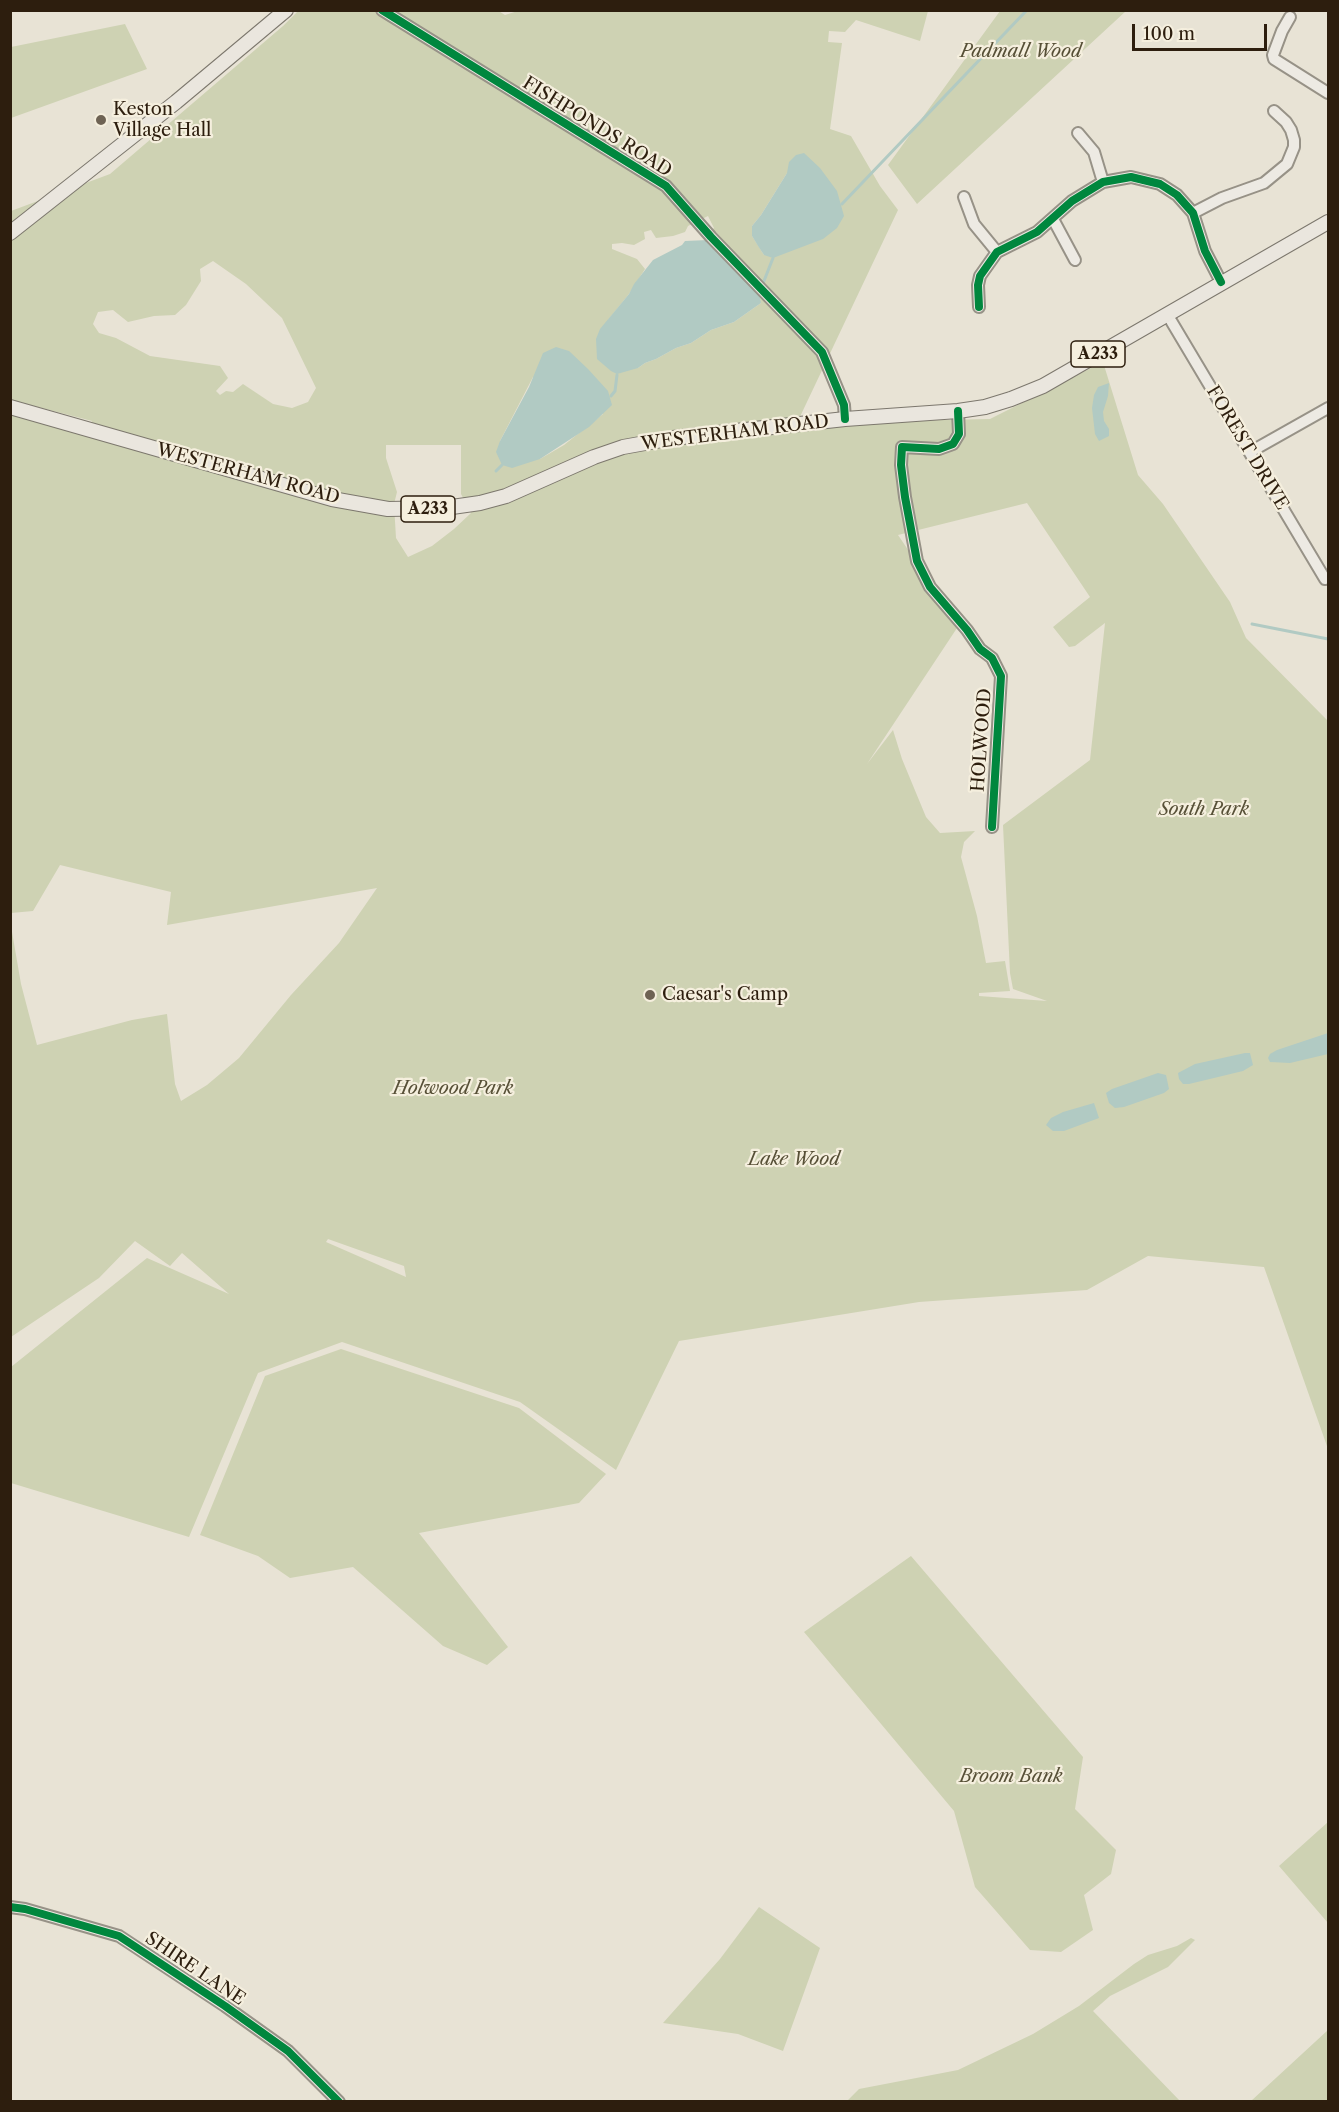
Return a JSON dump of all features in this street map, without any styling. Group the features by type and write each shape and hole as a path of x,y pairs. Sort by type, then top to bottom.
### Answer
{"main road":[{"path":"10,233 186,95 286,10"},
{"name":"WESTERHAM ROAD","path":"10,407 332,499 388,509 471,504 506,496 594,457 623,447 674,438 845,419 958,411 985,407 1011,399 1043,386 1329,222"}],"street":[{"name":"FISHPONDS ROAD","path":"382,10 666,186 822,352 844,405 845,419"},
{"path":"1290,17 1282,31 1273,55 1274,59 1329,93"},
{"path":"1193,213 1222,198 1264,183 1287,164 1294,147 1294,140 1286,122 1274,111"},
{"path":"1078,133 1094,152 1102,182"},
{"path":"980,308 978,285 980,276 997,252 1037,232 1072,201 1102,182 1131,177 1160,184 1177,195 1193,213 1205,251 1221,282"},
{"path":"964,197 974,224 997,252"},
{"path":"1053,219 1075,260"},
{"name":"FOREST DRIVE","path":"1167,314 1327,581"},
{"path":"1250,452 1329,408"},
{"name":"HOLWOOD","path":"958,411 959,434 953,444 939,449 902,447 901,465 917,561 930,587 967,630 980,649 992,658 1001,676 992,827"},
{"name":"SHIRE LANE","path":"10,1906 119,1936 288,2051 339,2102"}],"green space":[{"path":"497,10 505,15 521,10 928,11 920,41 856,20 845,32 829,31 828,42 842,43 830,129 851,136 880,186 898,210 797,423 990,419 1103,362 1138,475 1163,504 1230,602 1246,638 1328,721 1328,1449 1264,1267 1148,1256 1087,1290 919,1302 679,1341 616,1470 520,1402 342,1342 258,1373 189,1537 11,1483 11,1367 147,1258 229,1294 182,1253 170,1266 135,1241 99,1278 11,1337 11,926 21,984 37,1045 132,1020 167,1014 175,1084 181,1101 207,1085 239,1058 291,995 339,943 377,888 167,925 171,892 60,865 33,911 11,913 11,415 85,436 92,421 11,400 11,211 110,174 298,11","holes":["787,173 764,255 752,236 752,226","708,216 714,228 712,230 761,303 734,322 711,330 691,343 676,348 638,368 608,320 645,269 637,259 612,249 612,244 634,245 645,239 644,232 651,230 656,238 685,232 688,226","213,261 246,284 282,318 316,388 308,402 292,408 273,404 243,384 233,392 226,391 220,395 216,391 228,378 220,366 150,356 116,338 99,333 93,324 98,312 113,310 128,322 154,316 175,315 186,305 201,281 200,269","533,377 603,414 564,445 540,459 500,441","386,445 461,445 461,494 471,513 432,546 408,557 396,538 394,504 397,492 386,458","1027,503 1090,597 1053,627 1069,647 1075,646 1105,623 1090,760 1003,825 1010,973 1013,989 1047,1001 979,996 979,993 1010,991 1005,961 986,963 977,916 961,857 964,842 975,831 940,833 926,817 902,759 893,730 867,764 959,625 898,535","328,1239 404,1266 406,1277 326,1242"]},
{"name":"Padmall Wood","path":"1000,11 1126,11 917,204 888,165"},
{"path":"125,24 147,69 11,118 11,47"},
{"path":"341,1349 519,1408 606,1474 579,1503 419,1533 508,1647 487,1665 443,1646 353,1567 290,1578 258,1556 200,1535 265,1376"},
{"name":"Broom Bank","path":"911,1556 1083,1757 1075,1809 1116,1850 1111,1874 1084,1895 1093,1930 1061,1952 1030,1950 975,1887 954,1811 804,1632"},
{"path":"1328,1822 1328,1923 1279,1866"},
{"path":"759,1907 820,1948 783,2051 738,2034 663,2023 720,1959"},
{"path":"1191,1938 1195,1940 1168,1967 1110,1996 1093,2011 1180,2101 847,2101 859,2089 958,2070 1033,2034 1079,2006 1148,1955 1177,1946"},
{"path":"1328,2030 1328,2101 1251,2101"}],"water":[{"path":"804,153 820,168 837,191 844,216 837,228 823,239 773,258 764,255 752,236 752,226 787,173 789,162 796,155"},
{"path":"708,240 759,293 761,303 734,322 711,330 691,343 676,348 638,368 617,374 611,371 597,359 596,339 600,329 653,260 682,245 685,241"},
{"path":"556,347 569,351 588,369 608,391 612,405 589,427 540,459 512,468 502,465 496,452 500,441 529,387 543,353"},
{"path":"1109,383 1103,412 1109,436 1099,441 1095,434 1092,408 1094,395 1098,387"},
{"path":"1328,1033 1328,1054 1290,1063 1270,1062 1268,1058 1277,1050"},
{"path":"1250,1053 1253,1065 1243,1071 1189,1084 1183,1084 1179,1079 1178,1073 1195,1064"},
{"path":"1158,1073 1166,1075 1169,1089 1164,1093 1124,1107 1115,1108 1109,1103 1106,1093 1112,1089"},
{"path":"1094,1103 1099,1118 1064,1131 1053,1131 1046,1125 1051,1118 1063,1112"}],"waterway":[{"path":"842,204 1027,10"},
{"path":"762,286 773,258"},
{"path":"611,396 615,391 617,375"},
{"path":"496,471 502,465"},
{"path":"1252,624 1328,639"}],"cycle path":[{"path":"382,10 666,186 711,237 822,352 844,405 845,419"},
{"path":"979,307 980,276 997,252 1037,232 1072,201 1103,182 1131,177 1160,184 1177,195 1193,213 1205,251 1221,282"},
{"path":"958,411 959,434 953,444 939,449 902,447 901,465 917,561 930,587 967,630 980,649 992,658 1001,676 992,827"},
{"path":"10,1907 25,1909 119,1936 288,2051 339,2102"}],"place":[{"name":"Keston Village Hall","path":"101,120"},
{"name":"Caesar's Camp","path":"650,995"}],"park label":[{"name":"South Park","path":"1204,810"},
{"name":"Holwood Park","path":"453,1089"},
{"name":"Lake Wood","path":"794,1160"}]}
